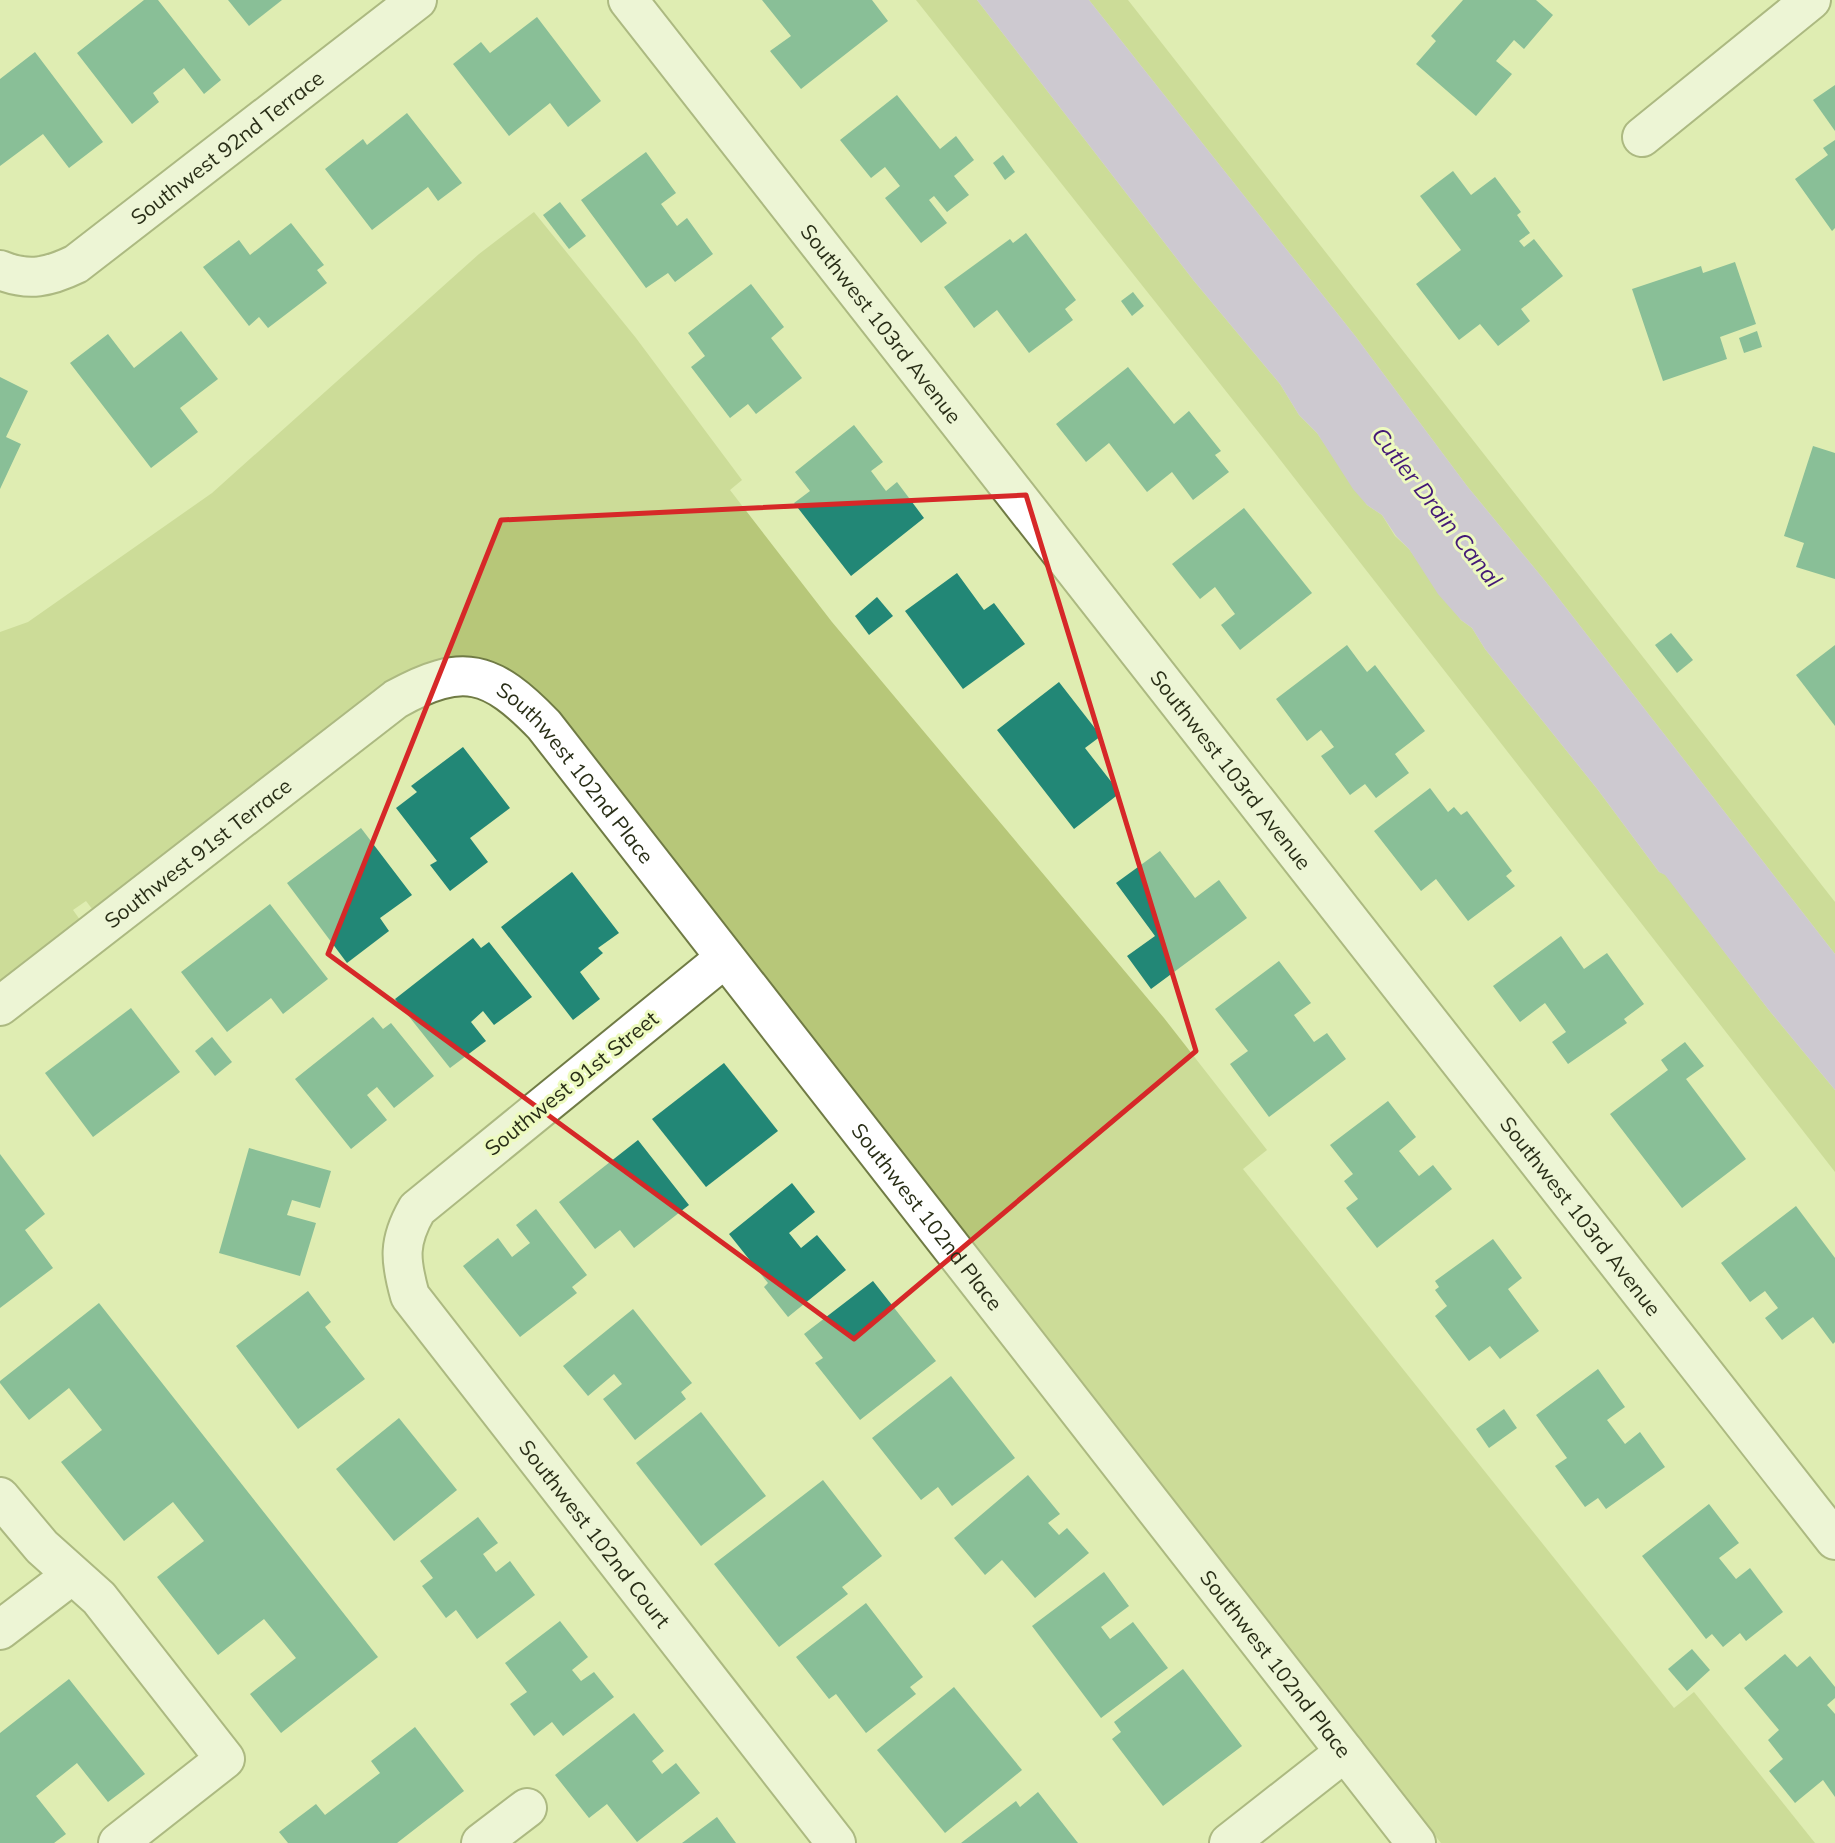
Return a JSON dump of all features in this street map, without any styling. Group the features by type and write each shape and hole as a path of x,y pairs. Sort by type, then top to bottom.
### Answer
{"street":[{"name":"Southwest 92nd Terrace","path":"14,274 61,271 91,255 417,0"},
{"name":"Southwest 103rd Avenue","path":"628,0 1835,1540"},
{"path":"1642,138 1811,0"},
{"name":"Southwest 102nd Place","path":"396,699 425,683 445,677 484,680 513,696 544,725 1416,1843"},
{"name":"Southwest 91st Terrace","path":"0,1006 396,699"},
{"name":"Southwest 91st Street","path":"417,1209 725,958"},
{"name":"Southwest 102nd Court","path":"417,1209 407,1227 401,1252 410,1296 836,1843"},
{"path":"0,1497 42,1548 99,1598 225,1759 118,1843"},
{"path":"0,1630 72,1575"},
{"path":"1229,1843 1345,1752"},
{"path":"481,1843 527,1808"}],"highlighted area":[{"path":"1026,495 1196,1051 854,1339 328,954 501,520"}],"green space":[{"path":"916,0 977,0 1194,281 1280,384 1299,415 1317,433 1367,505 1382,515 1395,536 1409,549 1461,620 1472,628 1485,649 1598,790 1659,872 1665,874 1768,1009 1835,1090 1835,1172 1267,443"},
{"path":"1089,0 1128,0 1835,902 1835,954 1546,582 1467,486 1356,337"},
{"path":"534,212 636,338 742,480 730,490 832,622 1164,1018 1267,1150 1243,1169 1674,1708 1694,1692 1815,1843 1441,1843 497,665 472,659 450,659 404,674 96,914 86,901 73,910 83,924 0,989 0,632 28,622 212,493 479,254"}],"water":[{"name":"Cutler Drain Canal","path":"977,0 1089,0 1356,337 1467,486 1546,582 1835,954 1835,1090 1768,1009 1665,875 1659,872 1598,790 1485,649 1472,628 1461,620 1438,594 1409,549 1382,515 1367,505 1353,489 1317,433 1299,415 1280,384 1194,281"}],"building":[{"path":"144,0 158,0 221,80 204,94 184,68 153,93 159,102 132,124 77,53"},
{"path":"228,0 282,0 249,26"},
{"path":"762,0 872,0 888,21 801,89 770,51 791,36"},
{"path":"1463,0 1536,0 1553,15 1524,49 1514,40 1496,61 1512,74 1476,116 1416,64 1436,41 1431,36"},
{"path":"537,17 601,101 568,127 550,103 509,136 453,64 481,42 490,53"},
{"path":"35,52 103,142 69,168 43,134 0,166 0,79"},
{"path":"1835,85 1835,131 1813,100"},
{"path":"897,95 940,149 956,136 974,160 954,176 969,195 947,212 934,196 929,200 947,223 921,243 885,198 900,186 885,167 871,178 840,140"},
{"path":"407,113 462,183 438,201 428,187 372,230 325,169 363,139 367,145"},
{"path":"1835,140 1835,228 1832,231 1795,179 1828,155 1823,148"},
{"path":"646,152 676,193 661,204 677,226 687,218 713,254 675,282 668,273 646,288 581,200"},
{"path":"1003,155 1015,172 1005,180 993,163"},
{"path":"1453,171 1471,195 1495,177 1521,212 1517,215 1530,233 1519,241 1524,247 1534,239 1563,276 1521,309 1530,321 1498,346 1480,324 1459,340 1416,284 1461,250 1420,196"},
{"path":"560,202 586,236 569,249 543,215"},
{"path":"291,223 324,265 317,270 327,283 268,328 259,317 249,326 203,267 239,240 250,255"},
{"path":"1026,233 1076,300 1065,309 1073,320 1029,353 997,310 974,328 944,287 1010,239 1013,243"},
{"path":"1735,262 1756,324 1720,337 1727,359 1663,381 1632,289 1701,266 1703,273"},
{"path":"751,284 784,327 771,338 802,378 756,414 748,404 730,418 691,367 705,356 688,333"},
{"path":"1133,292 1144,306 1132,316 1121,301"},
{"path":"181,331 218,379 180,408 198,432 151,468 70,363 108,334 134,368"},
{"path":"1757,331 1762,347 1744,353 1739,338"},
{"path":"1128,367 1174,424 1189,411 1221,451 1215,455 1229,472 1193,500 1172,472 1147,492 1109,443 1086,462 1056,424"},
{"path":"0,377 28,391 6,437 21,444 0,489"},
{"path":"854,425 883,462 871,471 886,491 897,482 924,518 851,576 794,503 810,491 795,472"},
{"path":"1813,446 1835,453 1835,579 1796,567 1804,543 1784,536"},
{"path":"1244,508 1312,593 1240,650 1221,625 1235,614 1215,587 1200,599 1172,564"},
{"path":"957,573 984,610 994,603 1025,644 963,689 905,611"},
{"path":"877,597 893,616 869,635 855,616"},
{"path":"1671,633 1693,660 1677,673 1655,645"},
{"path":"1347,645 1367,672 1375,665 1425,731 1395,754 1409,773 1376,798 1365,784 1350,795 1321,756 1334,747 1321,730 1307,741 1276,699"},
{"path":"1835,645 1835,726 1796,675"},
{"path":"1059,682 1101,736 1085,748 1120,793 1074,829 997,730"},
{"path":"463,747 510,808 470,838 488,862 450,891 430,865 437,861 396,808 417,792 411,786"},
{"path":"1430,788 1448,812 1454,807 1461,815 1467,811 1512,871 1506,876 1515,886 1468,921 1436,879 1421,891 1374,831"},
{"path":"361,828 412,895 380,918 389,931 347,963 287,883"},
{"path":"1160,851 1195,898 1219,880 1247,918 1151,989 1127,956 1155,936 1116,883"},
{"path":"572,872 619,933 598,948 603,953 580,972 600,999 573,1020 501,927"},
{"path":"270,904 328,979 283,1014 271,998 227,1032 181,972"},
{"path":"1561,936 1584,969 1607,953 1644,1004 1624,1019 1627,1023 1568,1064 1552,1042 1566,1032 1545,1003 1520,1022 1493,986"},
{"path":"473,938 481,948 489,942 532,997 494,1025 483,1011 471,1022 486,1041 450,1068 395,999"},
{"path":"1279,961 1311,1003 1294,1015 1314,1042 1327,1033 1346,1059 1269,1117 1230,1064 1248,1051 1215,1009"},
{"path":"131,1008 180,1072 93,1137 45,1073"},
{"path":"373,1017 383,1029 391,1023 434,1076 394,1108 377,1087 367,1095 387,1120 351,1149 295,1079"},
{"path":"212,1037 232,1062 215,1076 195,1051"},
{"path":"1685,1042 1704,1066 1686,1079 1746,1159 1682,1208 1610,1114 1668,1070 1661,1060"},
{"path":"724,1063 778,1131 706,1187 652,1119"},
{"path":"1388,1101 1416,1137 1399,1151 1419,1176 1433,1165 1452,1189 1377,1248 1346,1208 1358,1199 1344,1181 1353,1174 1330,1145"},
{"path":"638,1140 689,1205 634,1248 620,1230 595,1249 559,1202"},
{"path":"249,1148 331,1171 320,1208 292,1200 287,1215 316,1223 300,1276 219,1253"},
{"path":"0,1154 45,1214 25,1230 53,1268 0,1308"},
{"path":"792,1183 815,1212 789,1233 801,1248 817,1235 846,1270 788,1317 764,1287 768,1283 729,1234"},
{"path":"1796,1206 1835,1258 1833,1344 1813,1317 1782,1340 1765,1318 1778,1308 1765,1291 1750,1302 1721,1263"},
{"path":"536,1209 587,1275 572,1287 577,1293 520,1337 463,1266 498,1238 512,1257 530,1243 516,1225"},
{"path":"1493,1239 1522,1278 1508,1289 1539,1331 1500,1359 1490,1346 1469,1361 1435,1316 1447,1306 1435,1290 1439,1287 1435,1281"},
{"path":"873,1281 936,1361 860,1420 815,1363 823,1358 804,1334"},
{"path":"308,1291 331,1322 325,1327 365,1379 298,1429 236,1346"},
{"path":"99,1303 378,1657 281,1733 250,1694 296,1658 264,1619 218,1655 157,1577 204,1541 173,1502 124,1541 61,1462 102,1430 69,1388 29,1420 0,1383"},
{"path":"633,1309 692,1383 681,1392 686,1399 635,1440 603,1399 622,1384 614,1374 588,1396 563,1366"},
{"path":"1598,1369 1625,1407 1607,1420 1625,1444 1640,1432 1665,1467 1606,1509 1598,1498 1585,1507 1555,1466 1567,1458 1536,1415"},
{"path":"951,1376 1015,1458 952,1506 938,1487 921,1500 872,1438"},
{"path":"1504,1409 1517,1428 1489,1448 1476,1429"},
{"path":"701,1412 766,1496 701,1546 636,1463"},
{"path":"399,1418 457,1490 394,1541 336,1469"},
{"path":"1028,1475 1060,1514 1048,1523 1059,1535 1067,1528 1089,1553 1035,1598 1002,1560 985,1575 954,1538"},
{"path":"823,1480 882,1556 842,1587 848,1594 779,1647 714,1564"},
{"path":"1709,1504 1739,1543 1719,1558 1736,1579 1750,1568 1783,1612 1746,1641 1740,1633 1723,1647 1712,1634 1706,1639 1642,1556"},
{"path":"478,1517 498,1543 483,1554 496,1572 510,1561 535,1595 477,1639 456,1610 446,1618 422,1586 433,1578 420,1561"},
{"path":"1104,1572 1129,1606 1101,1627 1110,1639 1133,1622 1168,1668 1101,1718 1032,1626"},
{"path":"866,1603 923,1677 910,1687 916,1694 866,1733 836,1694 829,1699 796,1657"},
{"path":"560,1621 588,1657 572,1670 581,1681 594,1672 614,1697 563,1736 552,1722 534,1736 510,1704 527,1692 505,1663"},
{"path":"1692,1649 1710,1670 1687,1691 1668,1669"},
{"path":"1785,1654 1797,1667 1810,1656 1835,1687 1835,1698 1827,1705 1835,1714 1835,1797 1823,1780 1795,1803 1769,1771 1783,1759 1768,1740 1779,1730 1744,1688"},
{"path":"1183,1669 1242,1746 1163,1806 1112,1739 1121,1732 1114,1722"},
{"path":"69,1679 145,1774 108,1802 77,1763 36,1796 66,1834 54,1843 0,1843 0,1733"},
{"path":"954,1687 1022,1770 945,1833 877,1750"},
{"path":"634,1713 664,1751 652,1761 662,1774 676,1763 700,1793 637,1842 607,1804 589,1818 555,1775"},
{"path":"415,1727 464,1791 397,1843 288,1843 279,1832 316,1804 325,1815 380,1773 371,1761"},
{"path":"1038,1792 1078,1843 961,1843 1016,1801 1020,1807"},
{"path":"717,1817 736,1843 682,1843"}]}
